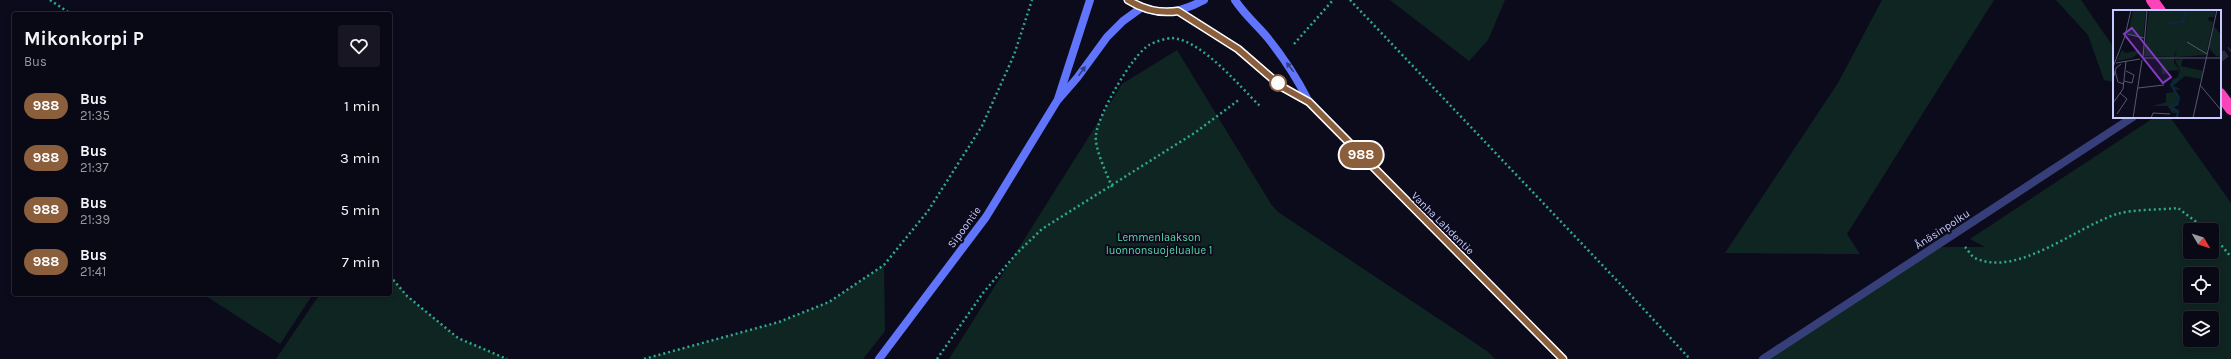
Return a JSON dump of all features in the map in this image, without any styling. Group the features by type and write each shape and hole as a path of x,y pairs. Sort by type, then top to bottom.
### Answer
{"highway":[{"path":"2152,0 2159,10"},
{"path":"2221,95 2231,109"}],"main road":[{"name":"Sipoontie","path":"1057,102 1090,0"},
{"path":"1128,0 1141,8 1164,13 1186,9 1204,0"},
{"name":"Vanha Lahdentie","path":"1235,0 1242,12 1266,36 1295,74 1309,102"},
{"name":"Sipoontie","path":"879,359 986,217 1057,102 1077,78 1107,37 1123,21 1141,8"},
{"name":"Vanha Lahdentie","path":"1178,11 1238,49 1282,87 1309,102 1564,359"}],"street":[{"name":"Ånäsinpolku","path":"1764,359 2131,118"}],"path":[{"path":"50,0 68,12"},
{"path":"644,359 779,322 829,302 884,265 928,211 982,126 1014,55 1032,0"},
{"path":"1292,46 1333,0"},
{"path":"1350,0 1690,359"},
{"path":"1112,187 1102,162 1095,136 1101,116 1132,62 1149,45 1172,38 1193,45 1212,59 1260,106"},
{"path":"937,359 983,293 1017,253 1042,229 1112,187 1196,132 1240,98"},
{"path":"1955,234 1974,258 2004,264 2036,254 2076,232 2118,214 2178,208 2198,223"},
{"path":"2219,242 2231,257"},
{"path":"392,278 407,296 458,338 507,359"}],"green space":[{"path":"1390,0 1505,0 1488,40 1469,61"},
{"path":"1882,0 1994,0 1847,234 1860,254 1725,253 1838,83"},
{"path":"2056,0 2081,0 2113,47 2113,82 2104,80 2088,35"},
{"name":"Lemmenlaakson luonnonsuojelualue 1","path":"1177,50 1271,204 1278,212 1487,351 1495,359 949,359 1122,84"},
{"path":"2153,118 2171,118 2231,203 2231,359 1763,359 1934,247 1985,247 1970,239"},
{"path":"884,265 885,331 863,359 644,359 779,322 829,302"},
{"path":"392,278 407,296 458,338 507,359 276,359 319,296 392,296"},
{"path":"206,296 312,296 280,344"}],"tunnel":[{"path":"2221,57 2231,50"}],"bus line":[{"name":"988","path":"1128,0 1141,8 1164,13 1178,11 1209,29 1238,49 1282,87 1309,102 1563,359"}]}
